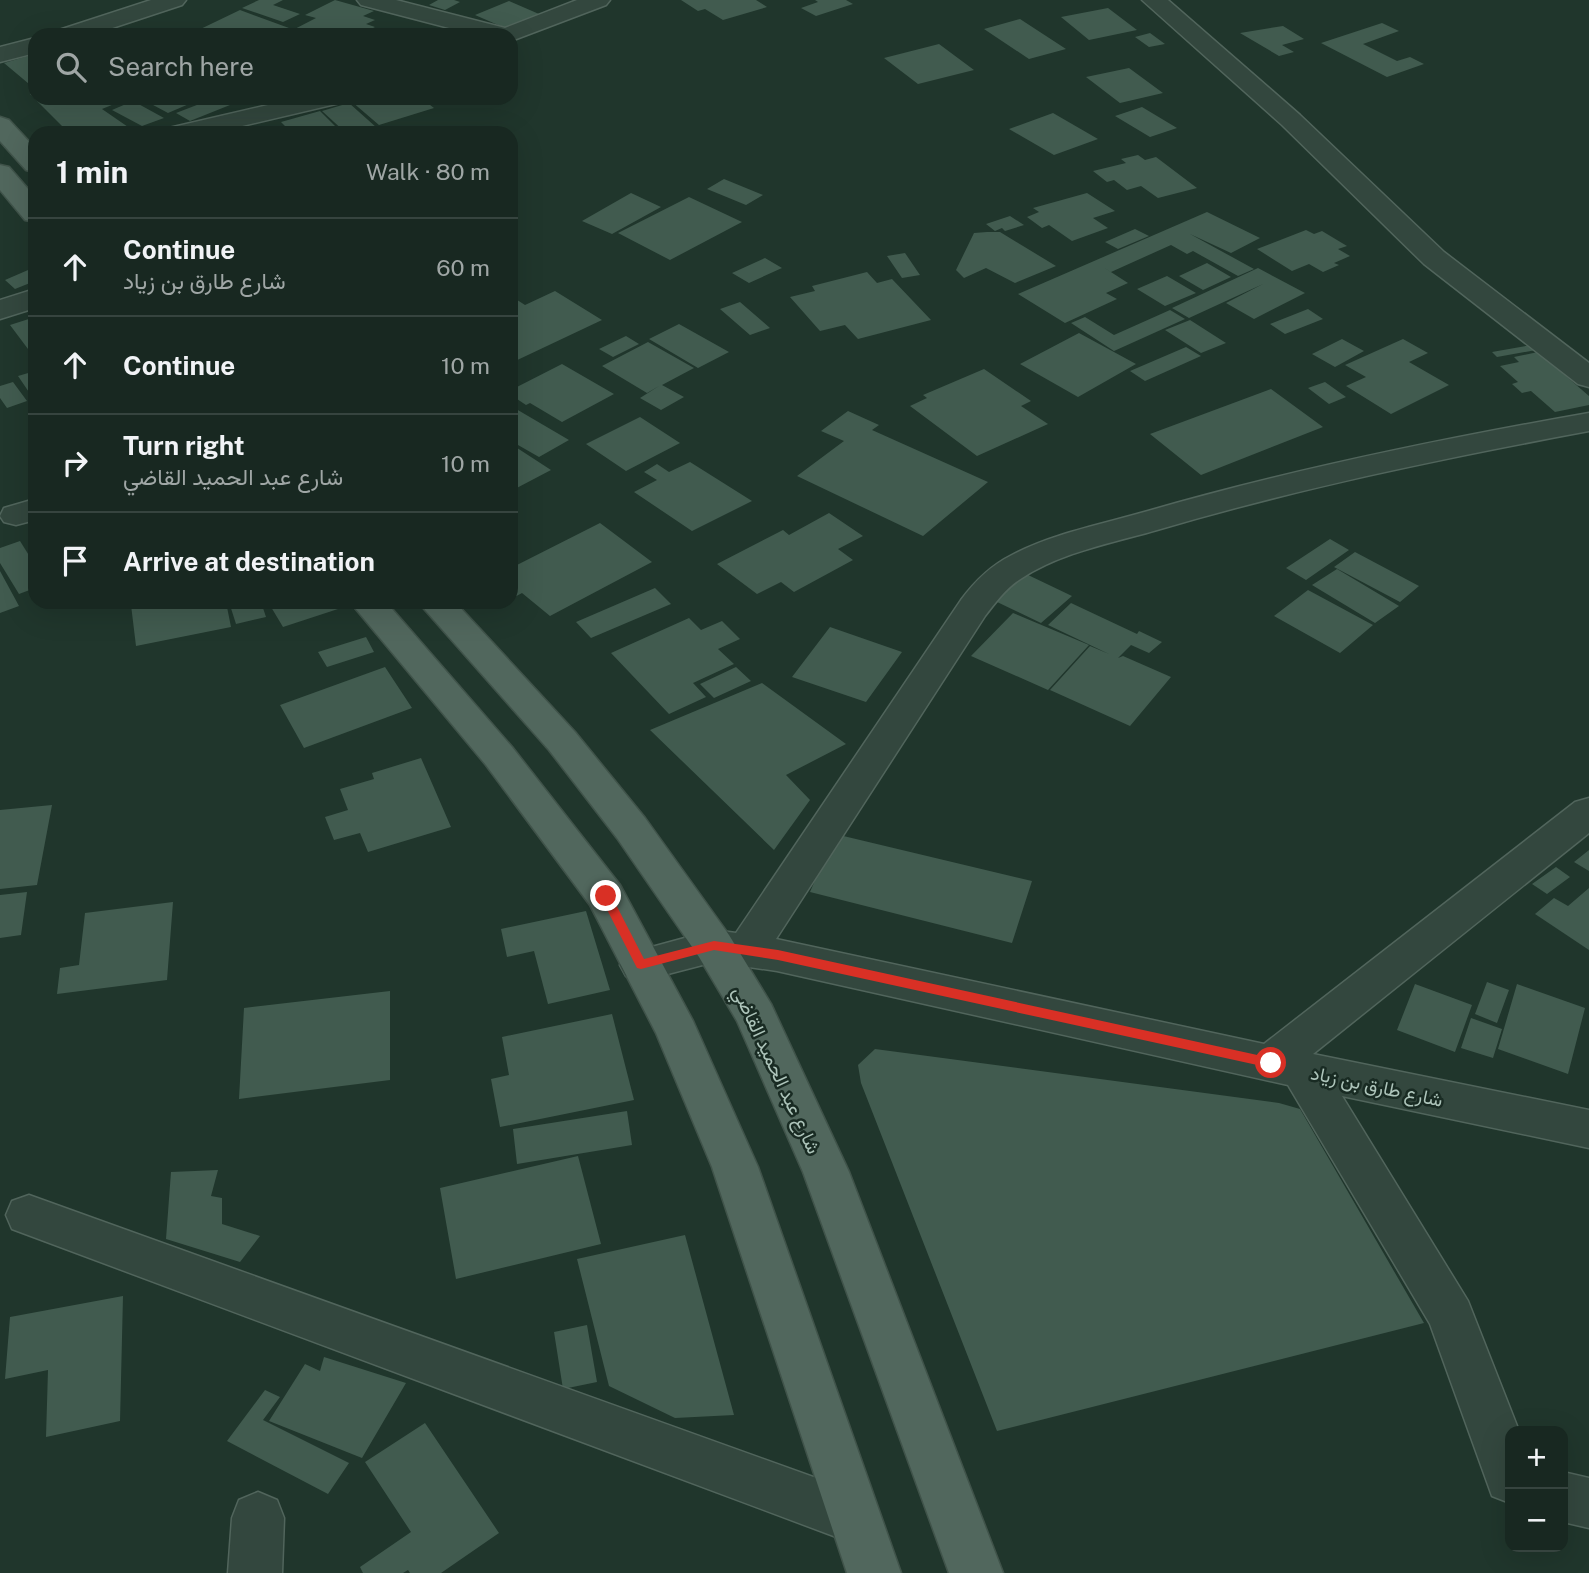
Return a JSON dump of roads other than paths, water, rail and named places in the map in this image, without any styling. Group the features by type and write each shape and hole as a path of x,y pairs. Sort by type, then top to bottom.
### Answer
{"main road":[{"path":"0,125 28,156"},
{"path":"0,173 28,206"},
{"path":"373,609 499,757 606,896 678,1033 736,1167 874,1573"},
{"name":"شارع عبد الحميد القاضي","path":"441,609 562,741 730,948 756,1016 825,1172 976,1573"}],"street":[{"path":"89,28 174,0"},
{"path":"369,0 479,28"},
{"path":"518,30 598,0"},
{"path":"1154,0 1292,120 1434,258 1589,378"},
{"path":"0,55 28,47"},
{"path":"209,126 300,105"},
{"path":"0,310 28,300"},
{"path":"641,965 730,948 990,586 1035,556 1184,510 1423,452 1589,422"},
{"path":"1505,1464 1451,1316 1287,1067 1589,813"},
{"name":"شارع طارق بن زياد","path":"730,948 778,955 1287,1067 1589,1129"},
{"path":"29,1215 855,1518"},
{"path":"1568,1498 1589,1503"},
{"path":"255,1573 258,1518"}]}
